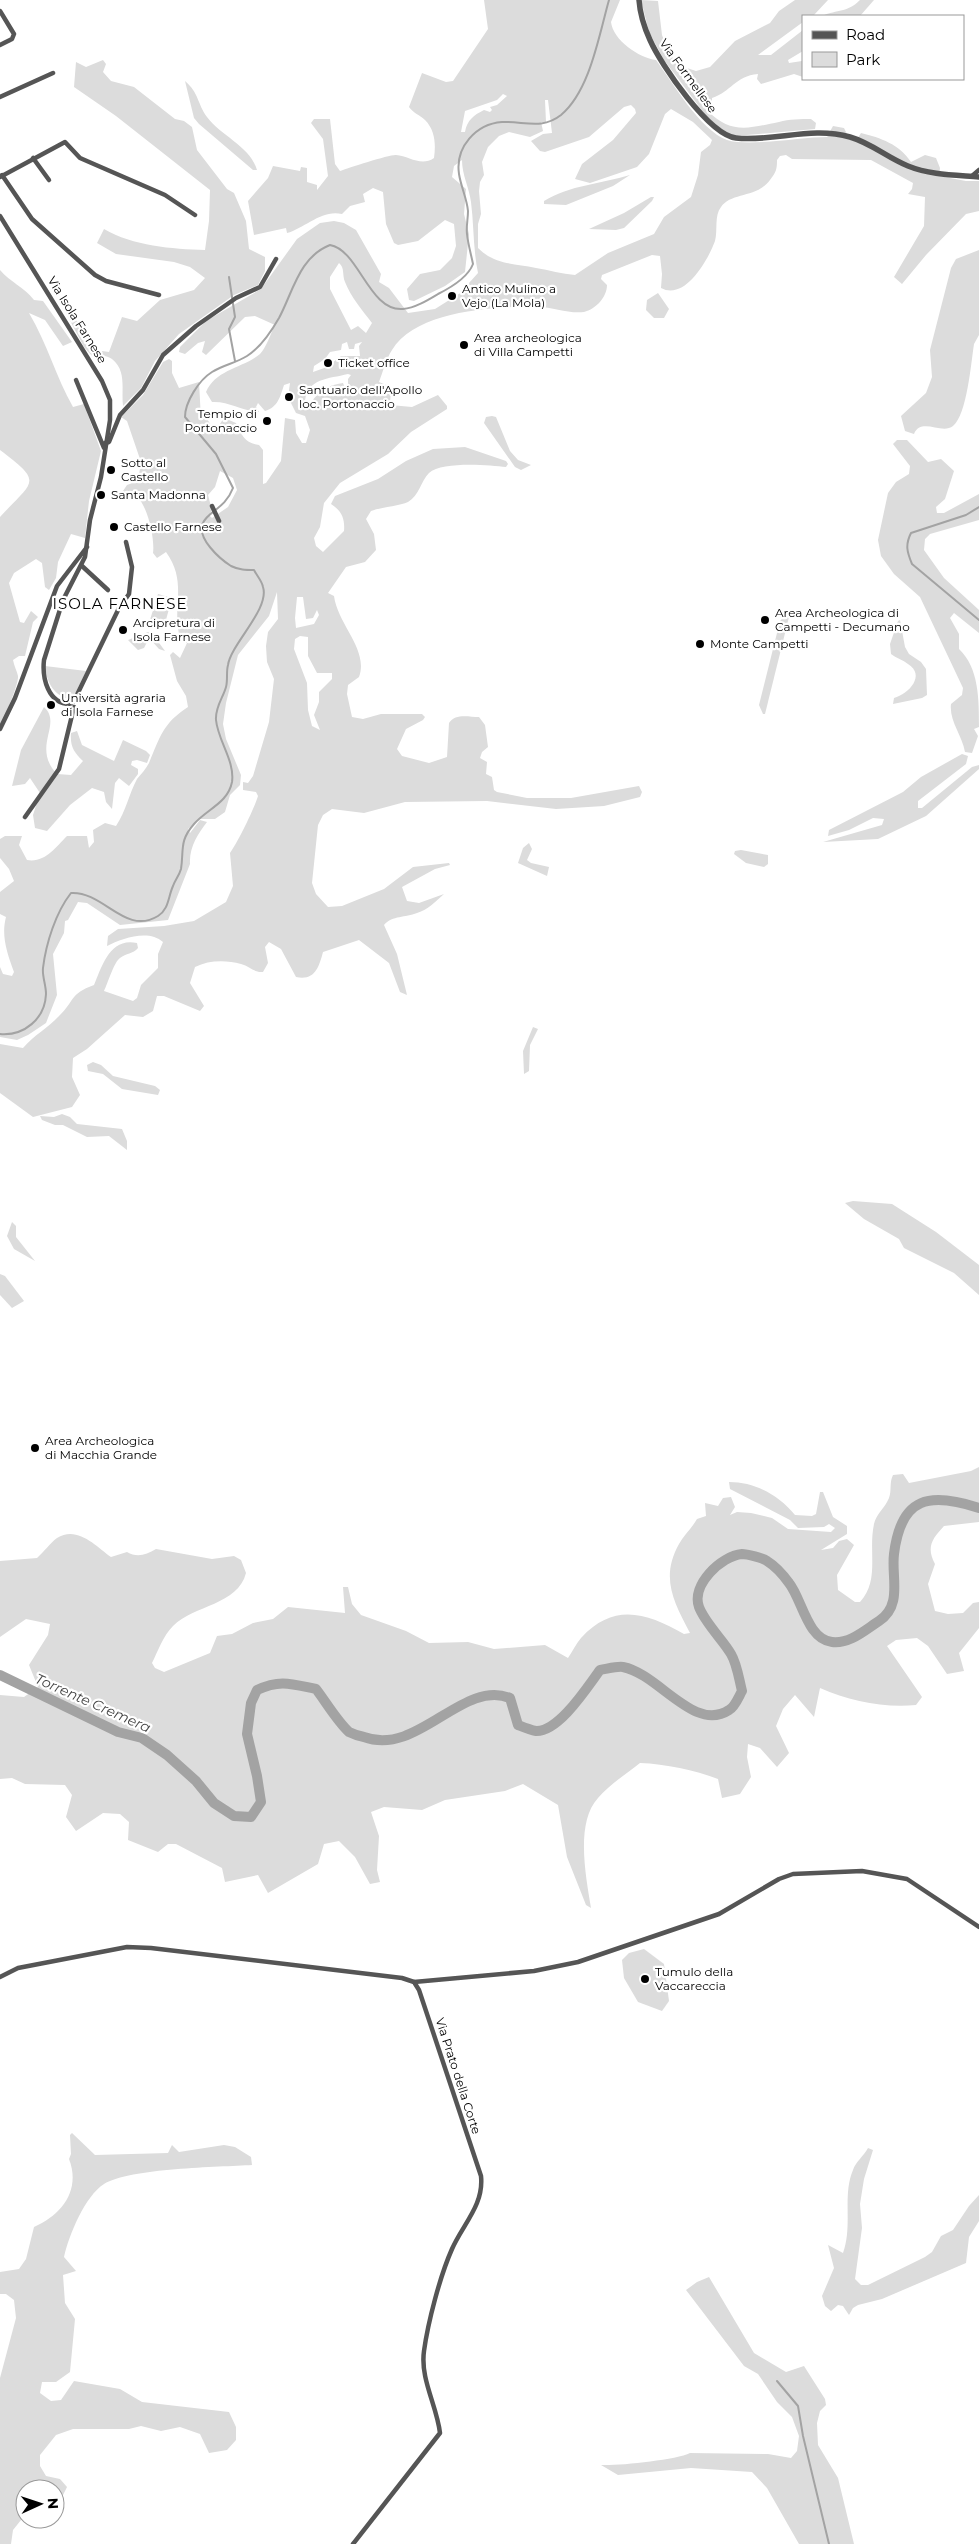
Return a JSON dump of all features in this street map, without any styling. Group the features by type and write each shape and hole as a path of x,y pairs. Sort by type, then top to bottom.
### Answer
{"street":[{"name":"Via Formellese","path":"639,0 644,25 658,55 704,118 724,134 747,138 828,132 865,143 908,166 928,171 979,177"},
{"path":"0,11 14,34 12,39 0,45"},
{"path":"0,97 52,73"},
{"path":"160,296 106,281 95,275 32,219 1,176 60,143 66,143 80,158 164,196 195,215"},
{"path":"33,158 49,180"},
{"path":"972,176 979,170"},
{"name":"Via Isola Farnese","path":"0,216 106,388 110,410 87,547 82,566 63,600 43,669 48,690 60,702 70,704 74,701 119,608 130,594 132,567 126,542"},
{"path":"76,380 105,446 109,442 120,415 143,390 158,361 178,340 228,303 260,287 276,259"},
{"path":"212,507 218,519"},
{"path":"0,729 15,698 56,586 87,547"},
{"path":"82,566 108,590"},
{"path":"25,817 58,770 74,707"},
{"path":"0,1977 9,1970 105,1950 151,1948 398,1977 414,1982 534,1971 578,1962 719,1914 779,1879 793,1874 862,1871 907,1879 979,1927"},
{"name":"Via Prato della Corte","path":"353,2544 440,2433 427,2386 423,2352 437,2295 452,2249 479,2203 483,2189 481,2176 419,1990 414,1982"}],"green space":[{"path":"484,0 620,0 611,22 616,35 635,52 649,59 656,60 688,105 707,127 717,135 737,142 776,141 827,137 833,126 844,128 850,140 856,141 861,133 882,140 895,146 911,162 925,155 936,158 940,168 939,176 966,181 979,181 979,211 966,214 926,255 902,284 894,277 924,226 925,197 908,194 912,189 913,183 871,160 792,159 786,155 780,156 777,160 775,173 765,186 731,199 721,207 717,219 715,241 707,258 687,284 679,289 661,288 660,256 652,255 602,275 601,279 607,285 605,294 597,305 584,312 538,307 480,310 438,319 419,326 403,337 386,361 379,382 391,387 390,405 412,407 438,395 447,406 447,409 411,432 388,454 340,483 324,503 320,527 314,538 316,546 323,552 344,531 342,516 338,509 331,504 335,496 378,479 406,461 433,449 465,447 506,461 508,464 506,467 455,465 435,469 426,476 417,492 408,502 371,511 366,519 374,534 376,550 365,562 346,567 328,593 334,596 341,617 357,647 360,657 359,677 348,685 347,694 352,717 363,719 381,714 422,714 425,717 423,720 406,729 397,749 402,756 429,763 447,757 449,723 452,720 462,716 479,717 485,725 488,747 482,752 480,758 487,762 486,774 492,777 494,790 497,792 527,798 571,798 639,786 642,792 640,797 604,806 556,809 487,801 405,802 364,813 332,809 323,815 318,825 312,883 316,894 328,907 342,906 384,889 413,867 449,863 450,865 435,869 402,887 407,901 419,903 444,894 438,900 421,912 395,918 384,925 397,954 407,995 400,992 389,963 359,940 323,952 315,972 308,977 302,978 296,977 281,949 269,942 265,947 268,963 263,972 241,964 224,961 206,963 195,967 190,983 204,1006 200,1011 164,996 157,996 153,1011 143,1017 125,1015 87,1049 73,1058 72,1077 80,1095 72,1107 33,1117 0,1093 0,1044 23,1048 64,1011 76,995 94,985 108,955 120,944 128,942 137,943 138,948 118,960 104,991 133,1001 137,998 141,985 158,968 158,954 163,942 157,938 143,935 120,940 107,946 108,936 118,929 164,926 194,921 226,902 233,886 230,853 246,825 258,796 256,792 243,790 243,782 248,783 253,776 269,722 274,679 267,662 266,646 268,632 278,619 277,592 269,616 238,655 226,703 223,724 226,739 241,775 240,785 230,795 225,812 215,819 199,819 188,829 190,833 200,820 207,822 197,836 193,846 190,864 168,920 120,925 87,903 78,902 68,920 65,921 64,933 53,954 57,995 46,1023 17,1040 0,1037 0,967 3,974 12,976 14,972 4,938 6,917 0,914 0,892 14,881 9,869 0,858 0,839 5,836 22,836 19,845 27,860 44,857 54,850 67,836 87,836 89,848 94,842 93,830 105,823 116,826 137,779 149,763 163,731 173,719 188,707 186,696 177,681 170,655 173,652 180,658 187,643 181,641 178,629 178,586 176,575 173,564 166,552 157,558 153,553 150,524 141,501 137,497 132,499 123,491 127,485 138,481 141,462 127,421 121,417 143,395 163,362 169,359 172,361 172,373 179,388 199,382 201,419 207,419 215,431 224,418 236,423 244,438 250,443 259,445 263,450 263,484 266,483 281,461 285,418 295,420 296,433 302,443 306,443 310,430 305,416 296,413 288,397 290,383 284,385 278,401 273,407 265,411 258,403 256,407 259,412 224,403 212,402 206,392 216,378 260,354 275,325 255,316 245,317 206,355 202,352 205,341 198,343 185,354 179,352 180,347 206,321 261,289 297,239 320,223 334,221 344,223 356,230 381,274 379,282 389,288 408,313 435,309 470,287 469,283 478,273 471,202 462,160 454,166 452,177 466,189 464,214 469,234 465,272 445,286 414,301 409,300 407,289 420,274 440,270 452,258 456,246 454,224 445,220 418,241 398,245 394,243 386,224 383,192 373,188 363,194 365,202 350,206 342,214 335,213 321,216 287,233 286,228 254,235 248,201 268,178 273,166 300,171 301,167 307,168 307,182 317,185 317,190 328,176 323,139 311,123 314,119 330,119 335,164 340,171 392,155 420,161 434,158 435,142 431,128 425,120 409,107 422,73 446,82 453,81 488,29","holes":["503,94 507,96 497,105 490,107 492,110 490,112 484,110 474,116 467,124 465,132 461,132 465,111 497,100","545,100 548,100 552,133 543,134 531,141 540,151 545,152 589,137 624,107 631,105 635,109 636,113 613,140 582,164 575,179 590,183 637,167 649,154 665,114 671,109 693,122 712,140 710,145 701,152 698,175 691,197 664,217 654,234 608,253 575,275 505,262 491,258 478,248 478,224 481,214 479,191 480,182 484,175 482,162 488,147 499,136 509,132 530,137 543,131 541,122 546,122","339,263 350,293 372,323 366,333 358,326 351,330 330,289 330,277","347,342 349,349 354,349 355,344 362,342 359,346 360,356 341,356 327,367 313,372 314,366 325,359 330,352 341,350 342,344","351,375 348,379 348,387 345,388 343,383 333,385 321,391 311,403 305,401 310,388 320,381","220,471 233,478 237,490 228,507 212,518 209,515 212,510 208,495 215,487","297,597 303,597 306,619 313,618 317,610 319,615 314,624 296,628","300,636 308,637 308,656 317,673 332,673 332,679 319,692 319,702 314,715 320,730 312,726 308,710 307,683 294,649 295,639"]},
{"path":"641,0 658,1 662,35 669,54 681,66 696,71 710,67 735,41 770,23 779,11 795,0 828,0 814,15 802,15 802,23 758,55 771,55 802,31 802,52 788,60 789,63 802,61 802,77 794,74 761,84 757,79 758,74 750,75 712,98 712,105 707,110 724,123 741,128 787,120 811,119 816,123 815,129 735,136 725,133 704,113 664,60 649,32"},
{"path":"860,0 874,0 861,15 825,15 846,9"},
{"path":"103,60 106,64 103,72 111,81 134,87 175,119 184,121 192,127 197,150 227,189 234,193 246,221 249,249 265,257 265,271 258,285 234,295 179,334 155,361 141,388 123,406 122,375 117,364 107,357 93,357 84,347 66,313 84,326 88,340 95,350 109,352 122,317 137,321 160,300 194,290 205,278 190,267 174,262 116,254 97,243 104,229 115,235 153,246 205,250 209,221 210,190 116,116 74,87 76,62 86,67"},
{"path":"185,81 190,85 207,117 248,154 257,170 253,170 194,118"},
{"path":"630,175 613,186 566,205 544,204 544,201 564,191"},
{"path":"654,197 652,201 624,228 616,230 589,229 624,213"},
{"path":"979,250 979,335 974,344 968,388 962,411 958,420 953,426 948,428 927,426 917,429 914,434 905,431 901,416 926,393 932,377 930,350 951,268 956,259"},
{"path":"0,270 34,300 43,301 72,342 63,346 45,320 29,313 73,407 84,404 101,451 89,501 85,538 71,534 58,562 56,578 49,590 45,587 42,563 36,559 14,573 9,583 20,622 24,623 31,611 38,617 33,622 25,656 19,656 13,660 18,680 0,727 0,517 21,496 29,482 28,476 23,469 0,450"},
{"path":"658,293 669,309 664,318 654,318 646,310 647,300"},
{"path":"486,417 496,417 510,451 518,460 531,465 521,470 515,467 484,423"},
{"path":"897,440 907,440 928,462 941,459 954,471 945,499 936,507 937,513 944,513 979,494 979,520 930,534 925,539 924,550 944,578 979,610 979,633 954,613 950,618 959,634 959,649 971,665 976,685 979,727 974,729 978,736 972,753 965,752 951,710 951,704 962,695 963,688 920,597 894,574 881,556 878,540 888,493 896,482 909,474 910,466 893,444"},
{"path":"158,594 172,598 164,627 149,623"},
{"path":"784,617 789,617 765,714 763,714 759,705 780,621"},
{"path":"900,620 905,647 909,654 921,662 926,669 927,695 922,698 893,704 894,698 905,693 913,684 916,673 913,668 891,654 890,644"},
{"path":"148,632 154,636 165,651 159,649 151,640 147,642 144,648 138,650 128,640"},
{"path":"45,666 86,671 72,700 60,696 52,688"},
{"path":"44,707 49,714 50,721 46,745 47,755 50,764 57,774 71,775 83,761 75,752 71,742 71,733 77,731 82,745 114,761 123,740 146,751 150,755 147,763 137,760 132,761 131,765 138,769 138,774 129,786 119,778 115,783 112,809 106,802 104,792 92,788 70,805 47,831 35,828 33,815 40,793 30,778 25,784 12,786 21,750"},
{"path":"962,754 968,756 966,764 918,801 918,808 922,808 972,767 979,765 979,769 926,816 878,839 823,842 882,825 884,819 873,818 849,830 828,836 829,830 903,792 921,777"},
{"path":"529,843 532,849 527,860 531,863 549,867 547,876 518,863 523,848"},
{"path":"741,850 768,855 768,864 764,867 746,863 734,854 735,851"},
{"path":"533,1027 538,1029 530,1045 529,1071 524,1074 523,1051"},
{"path":"93,1062 101,1065 113,1076 155,1086 160,1090 158,1095 122,1089 103,1074 88,1071 87,1065"},
{"path":"62,1114 70,1117 77,1124 122,1129 127,1141 127,1150 109,1136 87,1137 63,1125 55,1125 42,1120 40,1116 54,1117"},
{"path":"853,1201 892,1204 936,1232 979,1265 979,1295 954,1273 904,1248 899,1239 864,1219 845,1203"},
{"path":"12,1222 16,1226 16,1237 35,1261 14,1249 7,1236"},
{"path":"0,1274 5,1276 24,1301 12,1308 0,1295"},
{"path":"979,1467 979,1522 944,1526 932,1544 931,1553 935,1564 928,1584 935,1611 948,1614 963,1613 973,1603 979,1602 979,1628 959,1653 964,1671 947,1674 928,1646 917,1638 896,1640 887,1646 922,1697 916,1705 904,1706 867,1702 843,1697 820,1688 814,1717 795,1695 783,1709 776,1726 789,1753 777,1767 760,1748 748,1744 747,1757 751,1777 740,1794 722,1798 718,1779 680,1768 640,1763 602,1793 591,1809 586,1821 584,1851 591,1908 586,1905 567,1857 558,1805 523,1784 505,1791 445,1800 422,1810 384,1807 371,1812 379,1836 377,1870 380,1882 370,1884 355,1857 339,1841 324,1844 318,1864 268,1893 258,1875 225,1882 222,1868 176,1844 168,1844 158,1852 128,1840 129,1822 120,1814 103,1813 76,1831 66,1817 72,1795 65,1785 25,1784 12,1778 0,1779 0,1695 24,1697 38,1687 29,1665 48,1635 50,1624 26,1619 0,1637 0,1561 37,1558 54,1540 64,1535 72,1534 86,1538 111,1557 127,1552 134,1555 142,1555 156,1549 212,1559 234,1556 241,1560 246,1573 241,1584 234,1592 182,1619 166,1634 152,1663 155,1668 164,1672 210,1653 217,1636 232,1634 253,1623 273,1619 288,1607 345,1613 343,1587 348,1587 352,1604 361,1615 406,1631 429,1643 468,1642 494,1649 545,1645 568,1658 581,1638 593,1627 606,1619 618,1615 644,1617 684,1634 690,1633 674,1600 671,1590 670,1568 673,1556 681,1541 697,1519 706,1516 705,1503 718,1506 723,1498 731,1497 735,1507 730,1515 737,1512 751,1513 772,1518 788,1529 831,1532 835,1528 829,1524 824,1527 798,1528 790,1520 730,1489 729,1482 748,1484 766,1491 782,1501 795,1515 812,1516 816,1514 820,1492 823,1492 833,1517 847,1526 847,1534 821,1550 833,1548 839,1541 847,1539 854,1545 837,1575 838,1590 855,1602 860,1602 870,1584 872,1575 872,1534 874,1524 889,1498 893,1475 903,1474 909,1483 971,1471"},
{"path":"644,1949 664,1964 669,2001 662,2011 638,2002 624,1978 622,1960 629,1953"},
{"path":"72,2133 95,2155 168,2153 172,2145 179,2152 224,2145 235,2147 251,2157 252,2165 175,2169 133,2175 104,2184 90,2197 79,2217 64,2257 76,2271 63,2275 65,2303 75,2319 70,2372 56,2382 42,2382 40,2393 51,2401 61,2400 74,2381 120,2389 142,2402 229,2412 236,2427 236,2440 227,2450 209,2453 200,2434 180,2427 161,2431 141,2426 129,2429 73,2429 56,2435 40,2455 40,2466 46,2476 60,2479 15,2479 15,2528 11,2544 0,2544 0,2378 16,2318 14,2300 6,2294 0,2294 0,2272 19,2269 26,2259 34,2227 53,2216 61,2208 71,2191 73,2181 69,2159 71,2154 70,2135"},
{"path":"868,2148 873,2150 864,2179 860,2204 862,2228 855,2279 861,2285 868,2285 932,2252 941,2236 953,2230 979,2195 979,2221 969,2237 966,2263 882,2299 858,2305 853,2308 849,2315 843,2306 838,2305 831,2311 825,2306 822,2296 834,2268 828,2245 843,2253 847,2232 850,2180 854,2167"},
{"path":"709,2277 754,2353 786,2372 804,2366 825,2399 826,2405 820,2411 817,2423 818,2445 838,2478 854,2544 799,2544 767,2488 752,2472 691,2468 618,2475 601,2465 646,2462 683,2456 690,2453 768,2454 791,2458 797,2451 799,2436 792,2417 777,2402 758,2374 744,2366 686,2290 697,2282"}],"waterway":[{"path":"0,1034 9,1034 25,1029 32,1024 42,1011 46,994 43,971 44,958 56,918 71,893 83,894 135,921 146,921 158,916 166,906 181,869 184,841 189,830 199,819 222,801 230,789 232,782 231,766 217,728 216,715 226,687 227,668 231,657 256,616 264,596 261,581 254,570 245,570 231,566 215,553 203,535 202,529 205,519 226,501 233,488 216,454 185,417 187,405 194,392 202,380 212,372 252,353 261,344 279,318 304,267 319,251 330,245 340,249 349,258 381,301 391,307 403,309 417,305 448,289 463,278 473,264 467,234 468,211 459,174 460,155 464,146 476,132 484,127 502,122 540,124 554,120 571,105 592,62 609,0"},
{"path":"229,277 235,317 229,329 235,361"},
{"name":"Torrente Cremera","path":"979,507 966,515 911,533 907,545 912,564 979,620"},
{"name":"Torrente Cremera","path":"0,1675 118,1732 142,1738 167,1755 196,1781 214,1803 234,1816 251,1817 261,1802 247,1734 251,1703 257,1690 273,1684 293,1684 316,1689 349,1732 362,1737 384,1740 403,1737 457,1707 475,1699 492,1695 510,1698 518,1725 536,1731 545,1729 554,1724 572,1707 600,1670 618,1667 636,1672 690,1708 703,1714 716,1715 731,1709 742,1691 733,1658 705,1619 699,1607 699,1590 717,1566 725,1560 742,1554 755,1556 767,1561 779,1571 794,1590 806,1617 817,1634 832,1642 845,1641 857,1636 879,1621 891,1607 894,1599 894,1554 903,1520 911,1510 921,1503 932,1500 946,1500 979,1508"},
{"path":"777,2381 798,2406 803,2436 829,2544"}],"place":[{"name":"Antico Mulino a Vejo (La Mola)","path":"452,296"},
{"name":"Area archeologica di Villa Campetti","path":"464,345"},
{"name":"Ticket office","path":"328,363"},
{"name":"Santuario dell'Apollo loc. Portonaccio","path":"289,397"},
{"name":"Tempio di Portonaccio","path":"267,421"},
{"name":"Sotto al Castello","path":"111,470"},
{"name":"Santa Madonna","path":"101,495"},
{"name":"Castello Farnese","path":"114,527"},
{"name":"Area Archeologica di Campetti - Decumano","path":"765,620"},
{"name":"Arcipretura di Isola Farnese","path":"123,630"},
{"name":"Monte Campetti","path":"700,644"},
{"name":"Università agraria di Isola Farnese","path":"51,705"},
{"name":"Area Archeologica di Macchia Grande","path":"35,1448"},
{"name":"Tumulo della Vaccareccia","path":"645,1979"}],"district":[{"name":"ISOLA FARNESE","path":"120,604"}]}
